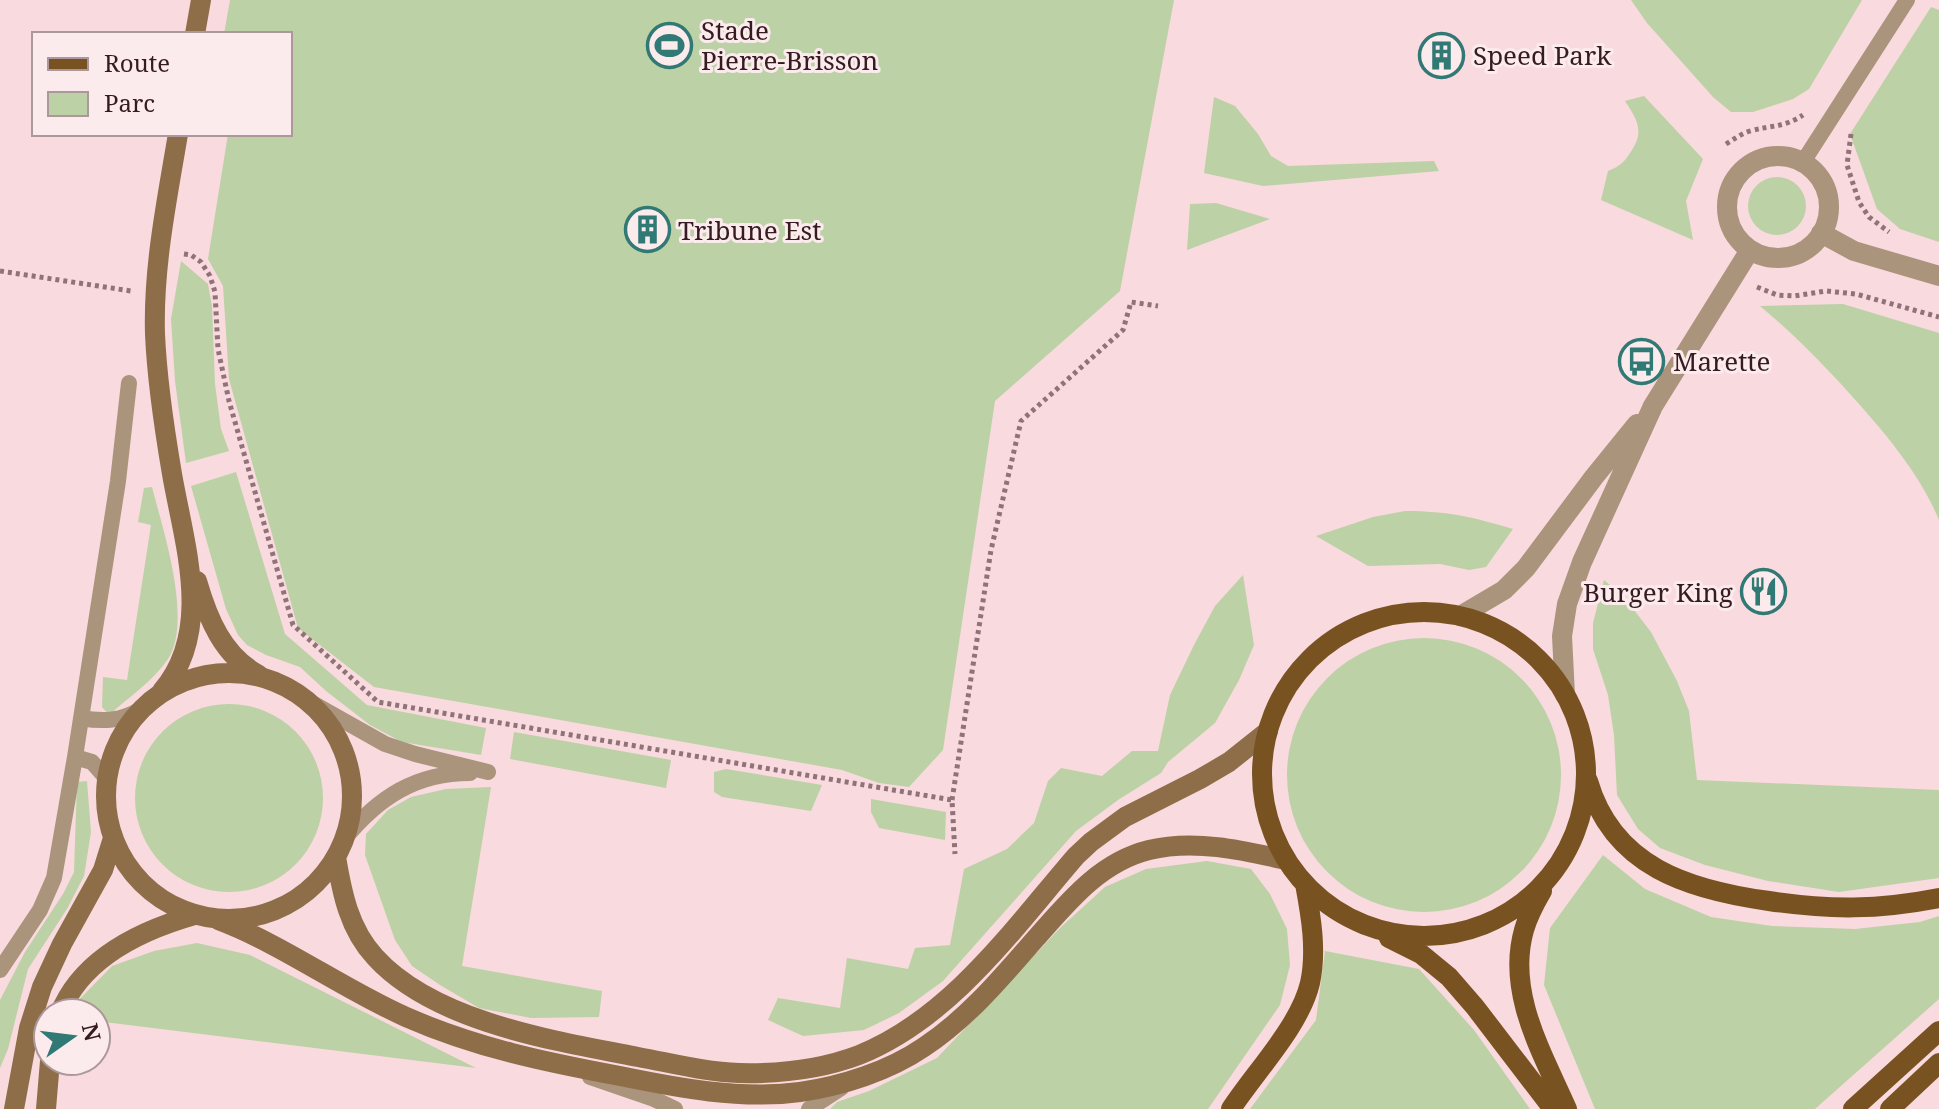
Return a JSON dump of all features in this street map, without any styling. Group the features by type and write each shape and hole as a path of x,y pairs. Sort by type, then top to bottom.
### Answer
{"main road":[{"path":"195,32 201,0"},
{"path":"178,136 160,248 155,334 158,384 190,574 192,618 181,664 159,694 141,709 116,747 105,799 113,838 124,862 140,882 160,899 256,936 405,1016 481,1045 547,1062 670,1085 756,1095 820,1088 865,1075 903,1060 942,1035 980,1000 1071,899 1121,861 1151,850 1188,846 1232,848 1286,860"},
{"path":"181,519 200,590 215,628 233,656 262,677"},
{"path":"1553,1109 1449,977 1421,954 1334,909 1305,884 1286,860 1268,819 1262,786 1263,752 1268,731 1293,677 1316,653 1342,634 1373,620 1427,612 1460,616 1494,628 1525,648 1543,665 1565,695 1580,730 1594,799 1612,831 1635,855 1681,881 1725,895 1815,908 1887,907 1939,898"},
{"path":"159,694 191,679 215,674 239,673 262,677 285,686 305,699 325,719 333,730 349,769 351,810 345,838 329,869 310,890 287,906 246,919 218,920"},
{"path":"336,857 349,915 365,944 398,978 450,1007 494,1024 544,1037 693,1067 738,1073 798,1070 857,1055 892,1039 925,1017 972,976 1091,842 1135,811 1229,762 1268,731"},
{"path":"1567,1109 1527,1015 1521,994 1519,953 1530,914 1571,842 1580,818 1586,767"},
{"path":"14,1109 29,1028 42,987 103,870 113,838"},
{"path":"1368,926 1392,934 1418,936 1468,930 1514,909 1551,874"},
{"path":"1231,1109 1289,1027 1306,996 1313,951 1305,884"},
{"path":"68,997 77,983 108,955 161,926 195,915"},
{"path":"1853,1109 1939,1031"},
{"path":"1890,1109 1939,1063"},
{"path":"46,1109 49,1077"}],"street":[{"path":"1767,157 1789,157 1803,162 1819,177 1826,190 1828,213 1821,233 1806,250 1786,258 1771,258 1750,250 1738,240 1728,220 1727,198 1732,183 1747,166 1767,157"},
{"path":"1821,233 1854,251 1939,276"},
{"path":"1565,695 1562,636 1567,604 1588,549 1653,406 1750,250"},
{"path":"1460,616 1504,590 1526,568 1594,477 1653,406"}],"lane":[{"path":"1803,162 1907,0"},
{"path":"0,970 40,910 54,878 118,481 129,383"},
{"path":"305,699 385,744 488,772 427,778 396,791 358,821 345,838"},
{"path":"81,718 114,720 141,709"},
{"path":"75,757 92,762 107,779"},
{"path":"547,1062 675,1109"},
{"path":"809,1109 832,1092 865,1075"}],"path":[{"path":"1726,144 1752,130 1791,123 1803,115 1815,96 1837,109 1852,123 1847,165 1859,202 1869,217 1887,231 1898,235"},
{"path":"160,248 191,255 201,262 210,276 215,292 218,349 231,412 293,625 378,702 952,800"},
{"path":"0,271 156,295"},
{"path":"1753,285 1777,295 1826,291 1856,294 1939,317"},
{"path":"955,854 952,800 991,550 1021,421 1123,330 1131,302 1158,306"}],"green space":[{"path":"230,0 1174,0 1120,291 995,401 943,750 909,787 879,783 842,770 374,687 298,628 229,379 223,286 208,259 228,136 292,136 292,32 224,32"},
{"path":"1631,0 1862,0 1809,89 1793,99 1753,112 1731,112 1713,97 1647,23"},
{"path":"1931,7 1939,10 1939,242 1900,229 1877,209 1850,134"},
{"path":"1644,96 1703,159 1686,201 1693,240 1601,200 1608,171 1625,160 1638,136 1635,119 1625,101"},
{"path":"1214,97 1235,106 1271,156 1288,166 1434,161 1439,171 1263,186 1204,173"},
{"path":"1777,177 1788,179 1797,186 1804,195 1804,217 1797,226 1788,233 1777,235 1766,233 1757,226 1750,217 1748,206 1750,195 1757,186 1766,179"},
{"path":"1216,203 1270,219 1187,250 1190,204"},
{"path":"181,261 208,284 212,306 215,384 221,429 229,451 186,463 175,381 171,319"},
{"path":"1843,304 1939,333 1939,520 1909,465 1883,432 1822,364 1760,306"},
{"path":"236,472 285,634 367,705 486,728 481,755 402,742 370,725 300,667 266,655 247,645 238,635 226,609 191,486"},
{"path":"152,487 174,574 178,622 175,642 168,659 155,674 109,715 102,707 103,677 127,680 151,525 138,522 144,488"},
{"path":"1405,511 1460,516 1513,529 1486,567 1469,570 1440,564 1368,566 1316,536 1373,517"},
{"path":"1243,575 1254,645 1215,723 1168,762 1161,773 1076,831 943,981 899,1013 864,1030 803,1036 768,1020 778,998 840,1008 847,958 908,969 915,948 950,945 964,869 1007,849 1034,823 1048,781 1061,768 1102,776 1132,751 1158,751 1170,695 1194,645 1215,606"},
{"path":"1604,580 1624,597 1651,632 1677,681 1689,711 1697,780 1939,790 1939,878 1839,892 1768,881 1705,865 1660,848 1638,829 1617,795 1608,695 1593,649 1593,623"},
{"path":"1437,638 1477,648 1521,678 1551,722 1559,748 1559,802 1551,828 1521,872 1477,902 1451,910 1411,912 1359,896 1337,881 1318,862 1297,828 1289,802 1287,762 1303,710 1318,688 1337,669 1371,648 1397,640"},
{"path":"229,704 247,705 265,711 296,731 316,762 322,780 322,816 316,834 296,865 265,885 247,891 229,892 211,891 193,885 162,865 142,834 136,816 135,798 136,780 142,762 162,731 193,711 211,705"},
{"path":"514,732 671,760 666,788 510,759"},
{"path":"726,769 822,785 811,811 722,797 714,792 714,772"},
{"path":"87,781 91,832 84,876 67,909 28,969 8,1049 0,1068 0,1000 74,872 77,782"},
{"path":"491,787 462,966 602,991 599,1017 531,1018 479,1008 412,966 395,940 365,855 366,834 388,810 411,797 446,789"},
{"path":"871,799 946,812 945,840 879,828 871,812"},
{"path":"1603,855 1645,889 1711,917 1772,926 1855,929 1920,922 1939,916 1939,999 1815,1109 1595,1109 1544,985 1550,928"},
{"path":"1207,861 1251,869 1270,894 1287,929 1290,965 1280,1005 1208,1109 830,1109 837,1102 869,1091 937,1058 1060,928 1105,887 1146,869"},
{"path":"197,943 250,955 476,1068 112,1023 112,997 82,997 112,966 154,951"},
{"path":"1325,951 1419,969 1474,1030 1530,1109 1250,1109 1316,1020"}],"place":[{"name":"Stade Pierre-Brisson","path":"670,45"},
{"name":"Speed Park","path":"1442,55"},
{"name":"Tribune Est","path":"647,230"},
{"name":"Marette","path":"1642,361"},
{"name":"Burger King","path":"1764,592"}]}
